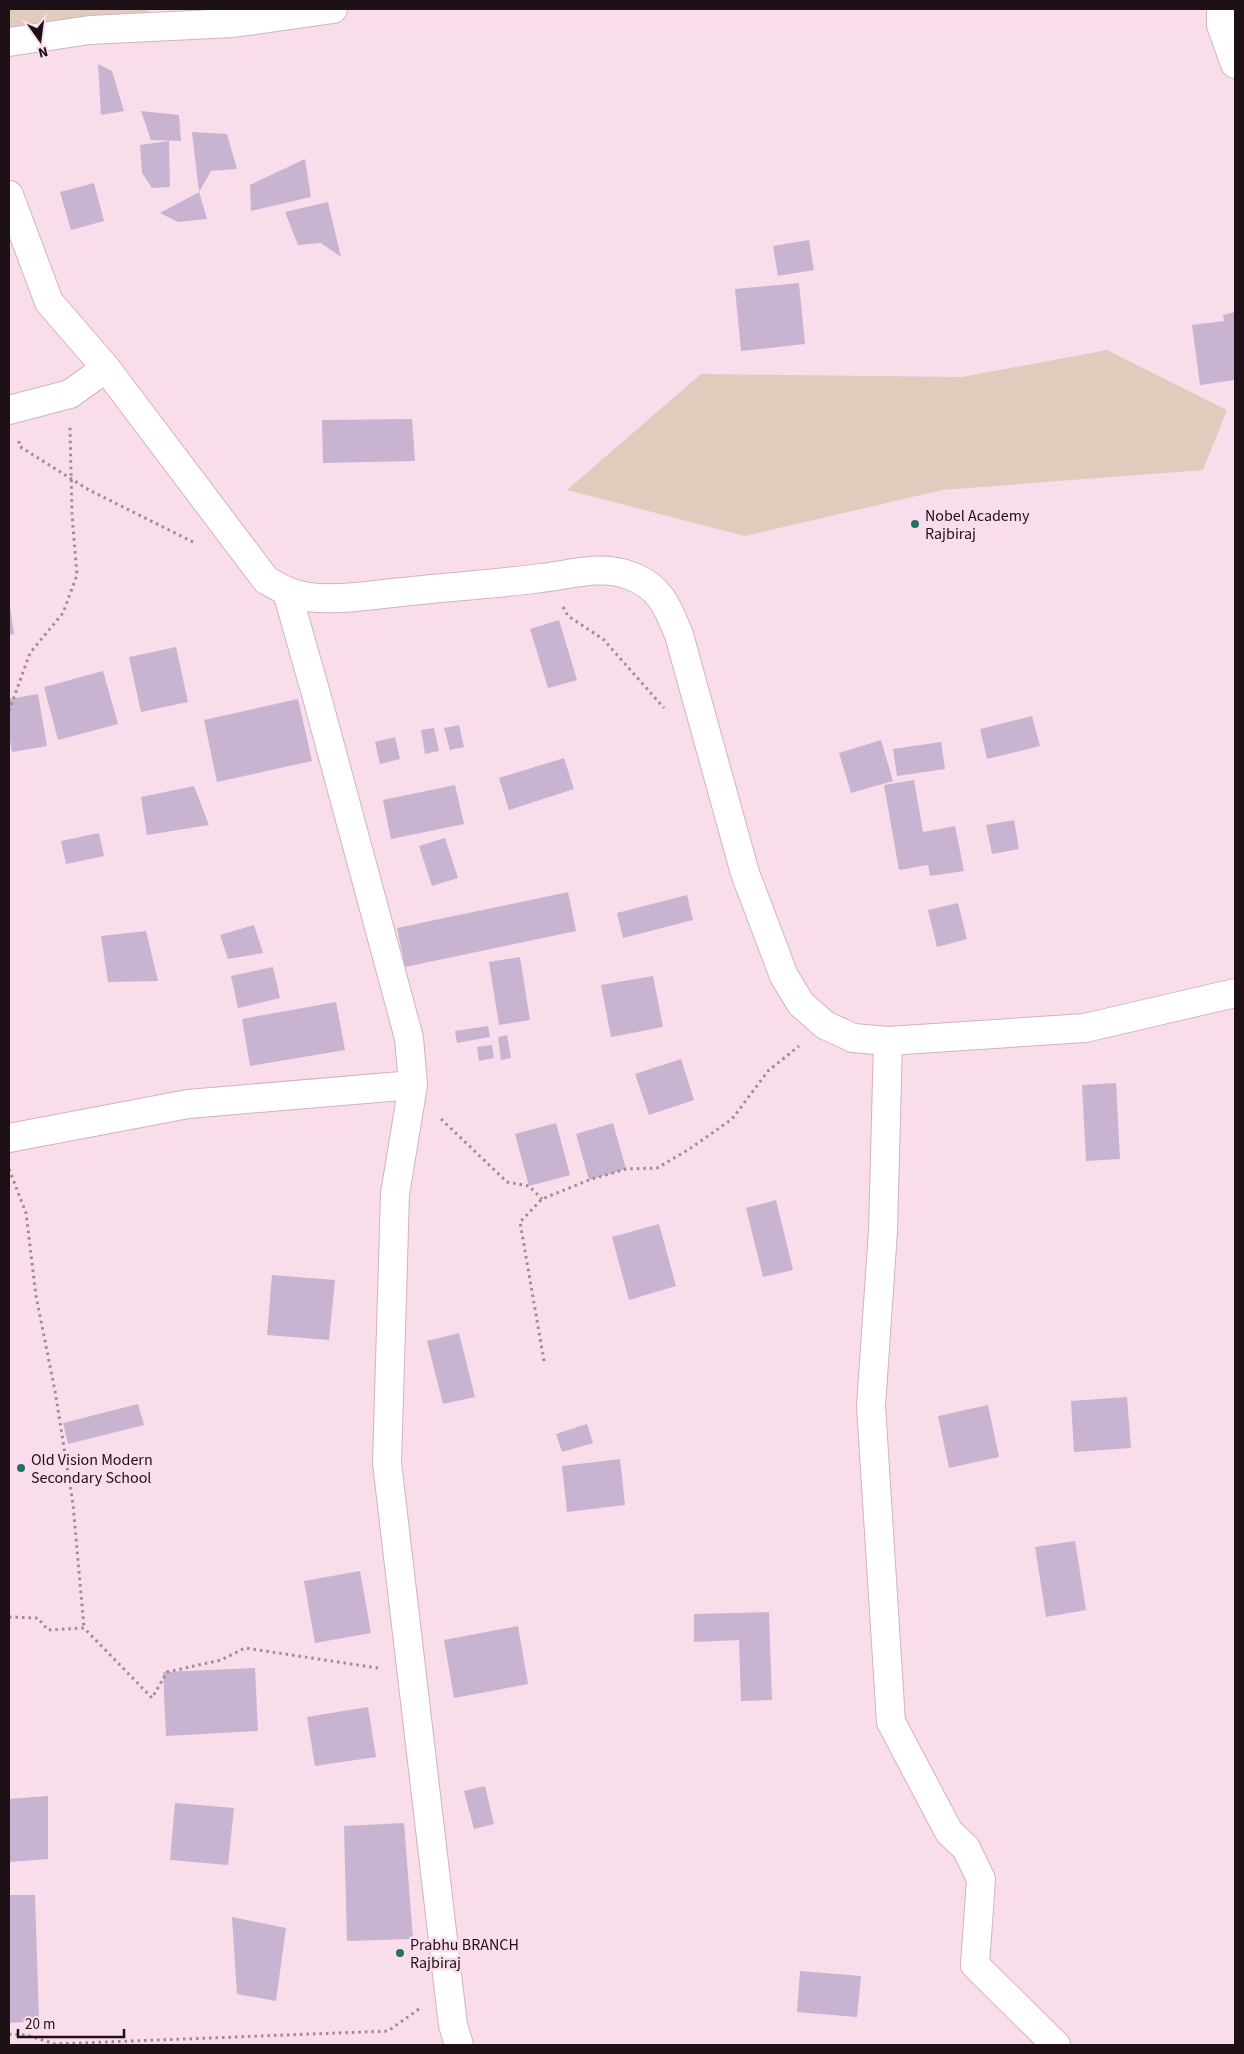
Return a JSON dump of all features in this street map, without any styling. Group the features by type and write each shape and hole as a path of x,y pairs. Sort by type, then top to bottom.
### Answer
{"street":[{"path":"9,42 90,30 233,23 333,9"},
{"path":"1221,9 1221,25 1235,64"},
{"path":"9,195 50,302 106,368 266,580 287,592 309,597 356,597 543,578 587,571 611,571 631,576 651,588 665,601 679,635 745,873 761,916 784,976 801,1004 824,1025 853,1038 888,1041 1085,1028 1235,993"},
{"path":"12,409 70,394 106,368"},
{"path":"287,592 321,711 408,1038 413,1085 395,1194 387,1463 453,2025 459,2045"},
{"path":"888,1041 883,1231 871,1406 891,1722 949,1832 966,1848 981,1879 975,1965 1056,2045"},
{"path":"9,1138 188,1104 413,1085"}],"path":[{"path":"9,711 30,653 63,613 77,575 71,480 70,394"},
{"path":"12,409 19,446 71,480 202,546"},
{"path":"543,578 568,616 603,639 671,714"},
{"path":"544,1361 520,1222 542,1199 589,1180 626,1169 657,1168 688,1150 732,1118 768,1071 824,1025"},
{"path":"413,1085 444,1122 507,1182 529,1186 542,1199"},
{"path":"9,1169 26,1213 36,1296 55,1391 73,1504 84,1628 152,1698 167,1672 221,1660 245,1648 413,1674"},
{"path":"9,1617 38,1618 48,1630 84,1628"},
{"path":"9,2034 26,2035 55,2044 388,2031 423,2007"}],"shaded area":[{"path":"9,9 148,9 152,27 9,42"},
{"path":"1107,350 1227,410 1203,470 942,490 745,536 567,490 701,374 962,377"}],"building":[{"path":"98,64 112,71 124,111 101,115"},
{"path":"141,111 179,115 181,141 151,140"},
{"path":"192,132 227,134 237,169 211,171 199,192"},
{"path":"169,141 170,187 152,188 142,173 140,145"},
{"path":"305,159 311,197 251,211 250,185"},
{"path":"94,183 104,221 71,230 60,192"},
{"path":"199,192 207,219 178,222 160,213"},
{"path":"328,202 341,257 321,243 298,245 285,212"},
{"path":"809,240 814,270 778,276 773,246"},
{"path":"799,283 805,344 741,351 735,289"},
{"path":"1235,312 1235,380 1200,385 1192,325 1224,321 1223,315"},
{"path":"412,419 415,461 323,463 322,420"},
{"path":"9,599 14,634 9,635"},
{"path":"559,620 577,680 548,688 530,629"},
{"path":"176,647 188,702 141,712 129,657"},
{"path":"103,671 118,724 58,740 44,687"},
{"path":"38,694 47,746 12,752 9,734 9,699"},
{"path":"298,699 312,761 217,782 204,720"},
{"path":"1032,716 1040,746 987,759 980,729"},
{"path":"459,725 464,747 450,750 444,728"},
{"path":"434,728 439,751 425,754 421,730"},
{"path":"395,737 400,759 380,764 375,742"},
{"path":"881,740 893,781 851,793 839,753"},
{"path":"941,742 945,769 897,776 893,749"},
{"path":"564,758 574,789 509,810 499,778"},
{"path":"914,780 923,832 955,826 964,871 930,876 928,865 899,870 884,785"},
{"path":"455,785 464,824 391,839 383,800"},
{"path":"194,786 209,825 147,835 141,797"},
{"path":"1014,820 1019,849 992,854 986,825"},
{"path":"99,833 104,856 66,864 61,841"},
{"path":"445,838 458,878 432,886 419,846"},
{"path":"568,892 576,931 405,967 397,928"},
{"path":"687,895 693,920 623,938 617,913"},
{"path":"958,903 967,939 937,947 928,910"},
{"path":"254,925 263,953 228,959 220,935"},
{"path":"146,931 158,981 108,982 101,936"},
{"path":"520,957 530,1020 499,1025 489,962"},
{"path":"273,967 280,998 238,1008 231,976"},
{"path":"653,976 663,1027 611,1037 601,985"},
{"path":"336,1002 345,1050 250,1066 242,1019"},
{"path":"488,1026 490,1037 457,1043 455,1031"},
{"path":"507,1035 511,1058 501,1060 498,1037"},
{"path":"492,1045 494,1058 479,1061 477,1047"},
{"path":"681,1059 694,1100 649,1115 635,1074"},
{"path":"1116,1083 1120,1159 1086,1161 1082,1085"},
{"path":"556,1123 570,1175 529,1186 515,1134"},
{"path":"613,1123 626,1169 589,1180 576,1134"},
{"path":"776,1200 793,1270 763,1277 746,1208"},
{"path":"659,1224 676,1286 629,1300 612,1237"},
{"path":"272,1275 335,1280 329,1340 267,1335"},
{"path":"459,1333 475,1397 443,1404 427,1341"},
{"path":"1127,1397 1131,1448 1074,1452 1071,1401"},
{"path":"138,1404 144,1425 68,1444 63,1423"},
{"path":"988,1405 999,1457 949,1468 938,1416"},
{"path":"587,1424 593,1443 562,1452 556,1434"},
{"path":"620,1459 625,1505 567,1512 562,1466"},
{"path":"1075,1541 1086,1610 1046,1617 1035,1547"},
{"path":"360,1571 371,1633 315,1643 304,1581"},
{"path":"769,1612 772,1700 741,1701 739,1640 694,1642 694,1614"},
{"path":"518,1626 528,1684 454,1698 444,1640"},
{"path":"255,1668 258,1731 166,1736 163,1672"},
{"path":"368,1707 376,1757 315,1766 307,1717"},
{"path":"485,1786 494,1824 474,1829 464,1791"},
{"path":"48,1796 48,1859 9,1862 9,1799"},
{"path":"175,1803 234,1808 228,1865 170,1860"},
{"path":"404,1823 413,1939 347,1941 344,1826"},
{"path":"9,1895 35,1895 39,2021 9,2023"},
{"path":"232,1917 286,1928 276,2001 237,1994"},
{"path":"800,1971 861,1976 857,2017 797,2012"}],"place":[{"name":"Nobel Academy Rajbiraj","path":"915,524"},
{"name":"Old Vision Modern Secondary School","path":"21,1468"},
{"name":"Prabhu BRANCH Rajbiraj","path":"400,1953"}]}
